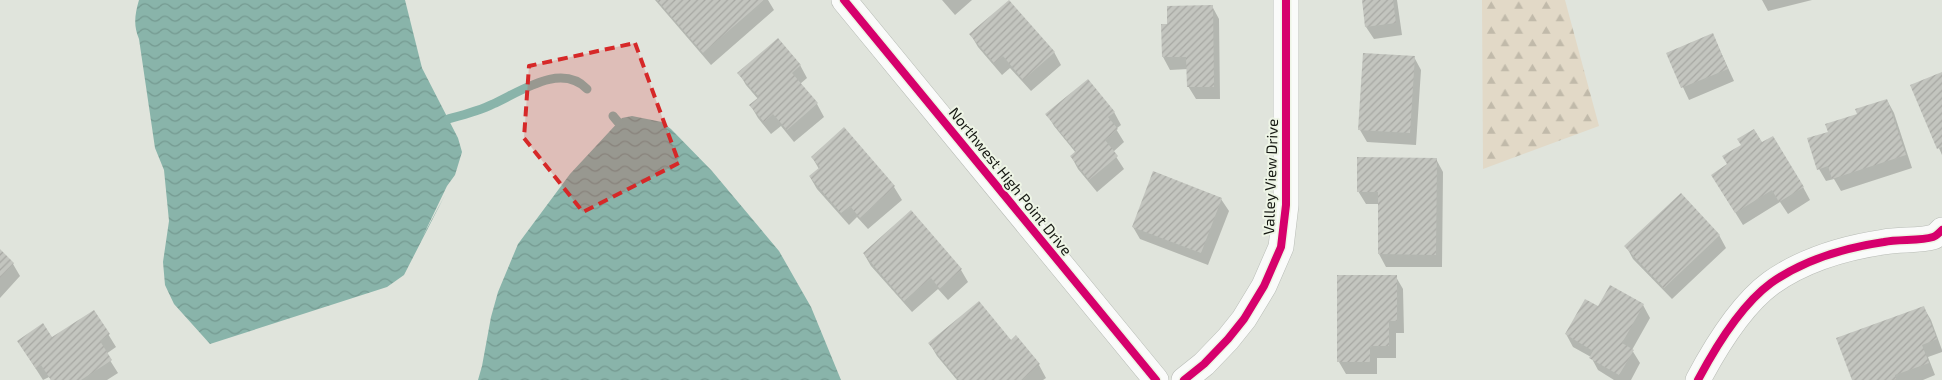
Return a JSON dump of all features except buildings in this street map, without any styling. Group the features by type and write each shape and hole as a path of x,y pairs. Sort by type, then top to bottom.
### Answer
{"street":[{"name":"Northwest High Point Drive","path":"844,0 1156,380"},
{"name":"Valley View Drive","path":"1184,380 1204,364 1244,319 1264,286 1281,247 1286,205 1286,0"},
{"path":"1698,380 1718,344 1751,302 1770,284 1816,258 1848,247 1934,237 1942,230"}],"highlighted area":[{"path":"635,43 679,163 583,212 524,138 529,66"}],"green space":[{"path":"1482,0 1565,0 1599,126 1483,169"}],"water":[{"path":"139,0 405,0 422,68 458,138 462,152 455,175 447,186 423,236 445,195 404,275 387,287 210,344 174,304 165,285 163,262 169,221 164,170 155,148 139,39 135,24"},
{"path":"632,116 662,122 671,129 712,171 779,251 811,307 841,380 478,380 498,292 518,244 570,174 622,118"}],"waterway":[{"path":"448,119 482,109 528,87 553,79 565,78 577,81 587,89"},
{"path":"613,116 618,122"}],"cycle path":[{"path":"844,0 1156,380"},
{"path":"1184,380 1204,364 1244,319 1264,286 1281,247 1286,205 1286,0"},
{"path":"1698,380 1712,354 1749,303 1771,283 1797,267 1839,251 1890,241 1928,238 1942,230"}]}
